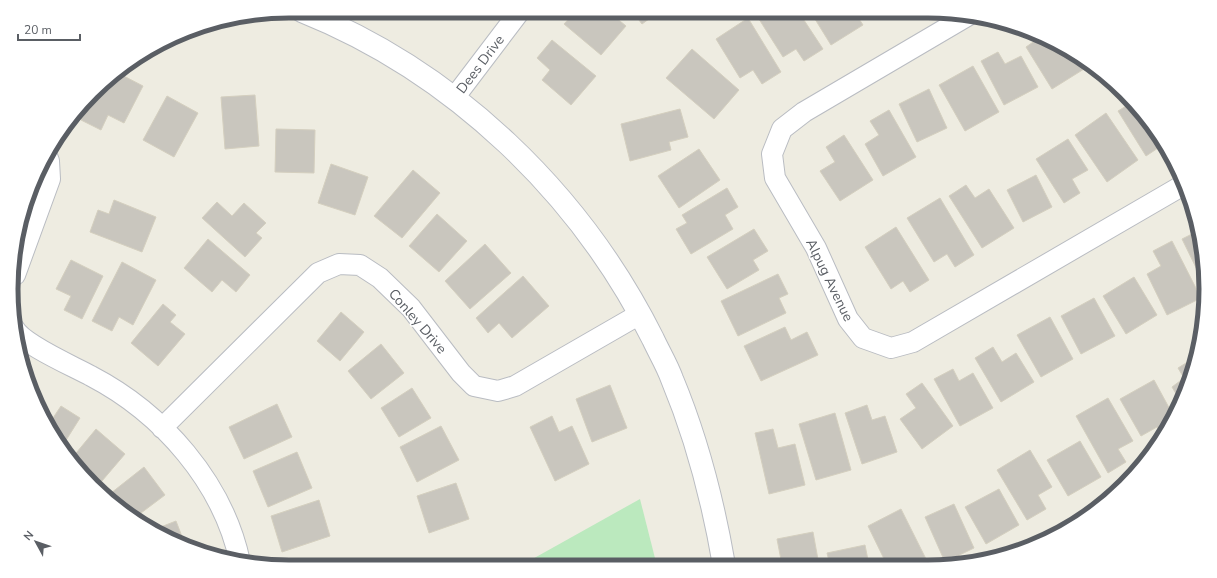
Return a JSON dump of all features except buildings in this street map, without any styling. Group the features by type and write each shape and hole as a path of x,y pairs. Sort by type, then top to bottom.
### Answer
{"street":[{"path":"320,18 370,43 410,66 454,98 500,136 537,172 594,240 640,314 672,377 691,429 706,477 717,522 723,560"},
{"name":"Dees Drive","path":"454,98 515,18"},
{"name":"Alpug Avenue","path":"961,20 804,112 782,130 772,154 775,178 816,248 848,319 863,338 891,348 913,342 1179,187"},
{"path":"20,262 50,179 49,163"},
{"name":"Conley Drive","path":"162,428 318,273 339,264 360,265 380,278 411,308 465,377 474,386 498,391 515,386 640,314"},
{"path":"22,337 33,345 107,384 137,404 162,428 193,462 214,494 234,537 238,555"}],"green space":[{"path":"640,499 655,560 531,560"}]}
